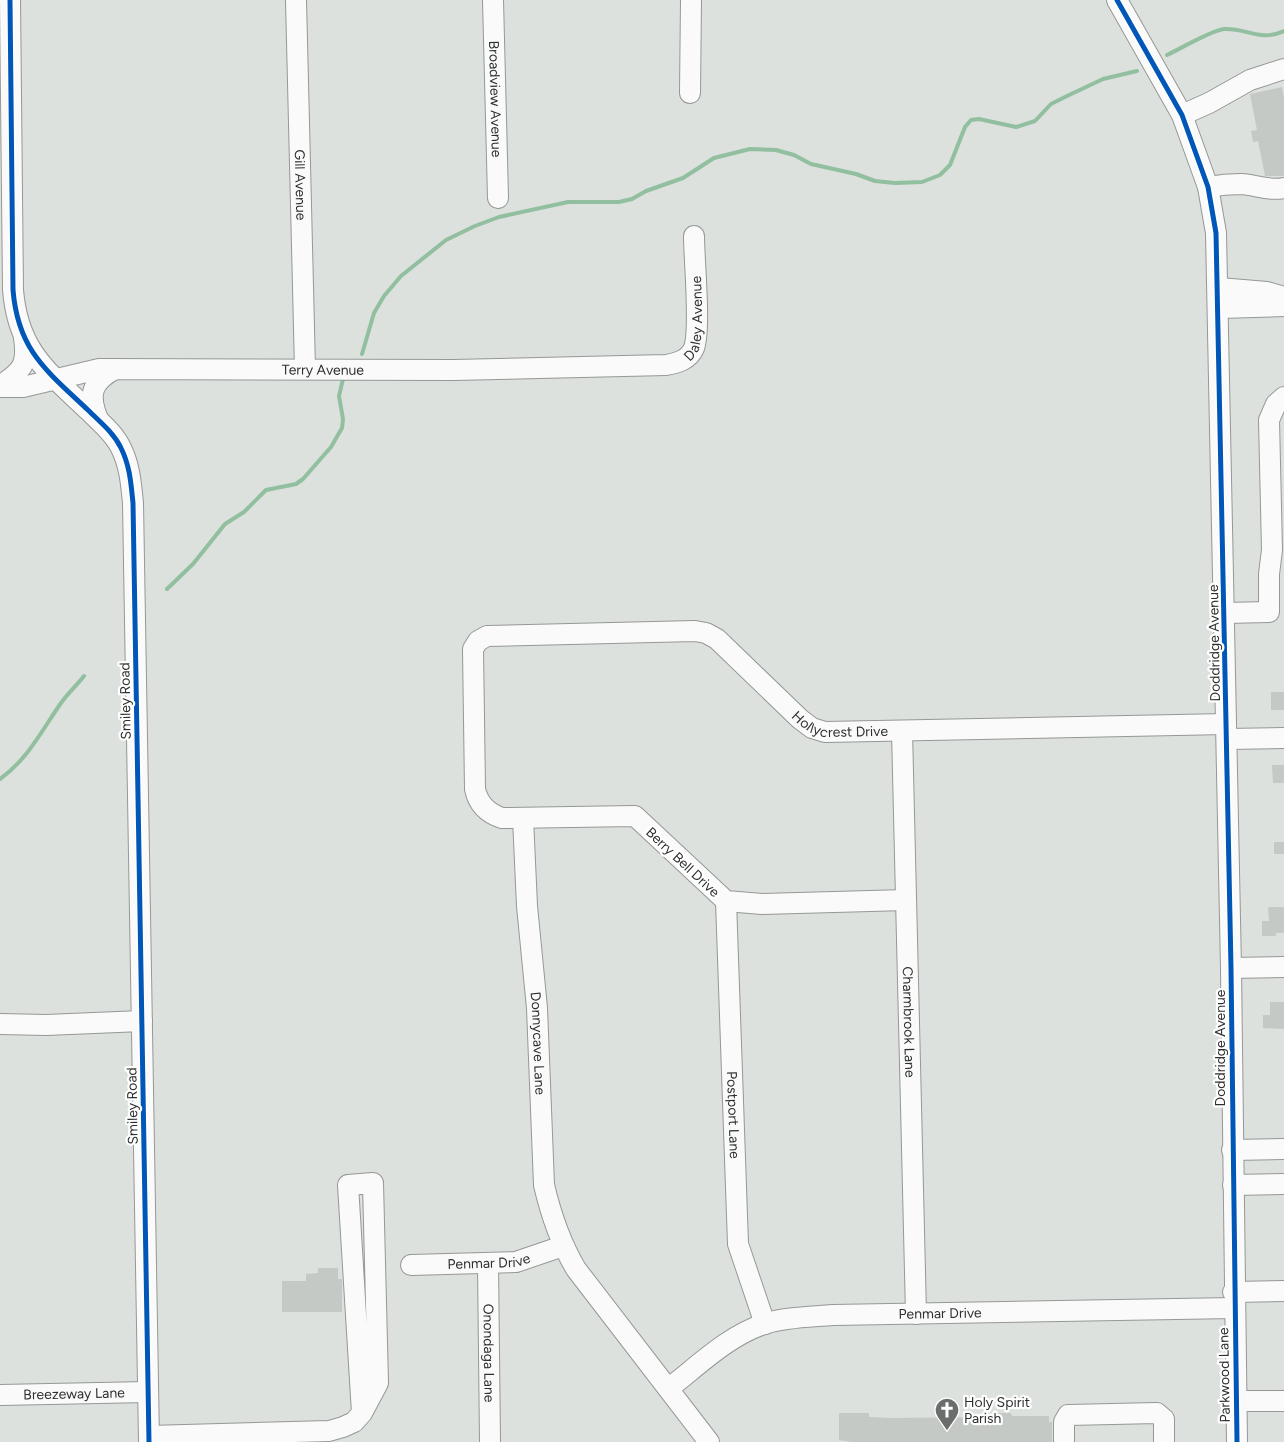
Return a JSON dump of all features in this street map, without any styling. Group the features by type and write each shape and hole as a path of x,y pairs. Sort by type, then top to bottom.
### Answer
{"street":[{"name":"Smiley Road","path":"10,0 5,150 16,314 24,338 39,362 98,419 121,447 130,472 133,503 149,1439"},
{"name":"Gill Avenue","path":"296,0 305,369"},
{"name":"Broadview Avenue","path":"493,0 498,198"},
{"path":"690,0 690,93"},
{"name":"Doddridge Avenue","path":"1117,0 1182,115 1208,187 1216,233 1219,298 1231,968 1234,1300"},
{"path":"1182,115 1250,80 1284,68"},
{"path":"1208,187 1242,184 1271,190 1284,188"},
{"name":"Daley Avenue","path":"647,366 678,362 688,357 694,348 696,332 694,236"},
{"path":"1219,298 1267,292 1284,298"},
{"path":"1219,298 1284,306"},
{"path":"0,387 20,373 26,355 24,338"},
{"name":"Terry Avenue","path":"0,387 23,387 100,369 453,370 647,366"},
{"path":"98,419 92,406 94,387 100,377 115,369"},
{"path":"1224,613 1277,615 1269,574 1278,550 1270,420 1276,404 1284,397"},
{"name":"Hollycrest Drive","path":"523,818 502,818 489,812 480,803 475,789 472,658 473,649 478,641 487,636 695,631 706,633 717,639 800,720 812,728 839,732 1226,731 1284,738"},
{"name":"Charmbrook Lane","path":"902,731 916,1314"},
{"name":"Berry Bell Drive","path":"523,818 634,816 726,901 762,904 906,900"},
{"name":"Donnycave Lane","path":"523,818 526,897 537,1008 544,1185 549,1209 563,1246 576,1268 709,1442"},
{"name":"Postport Lane","path":"726,901 738,1244 765,1324"},
{"path":"1231,968 1284,967"},
{"path":"0,1024 46,1025 142,1021"},
{"path":"1232,1150 1284,1149"},
{"path":"149,1439 329,1430 343,1428 362,1413 378,1383 374,1183 348,1185 362,1413"},
{"path":"1233,1185 1284,1184"},
{"name":"Penmar Drive","path":"410,1265 488,1264 529,1259 563,1246"},
{"name":"Onondaga Lane","path":"488,1264 490,1442"},
{"name":"Penmar Drive","path":"669,1388 730,1341 765,1324 778,1320 833,1315 916,1314 1234,1300 1284,1291"},
{"name":"Parkwood Lane","path":"1234,1300 1237,1442"},
{"name":"Breezeway Lane","path":"0,1395 148,1392"},
{"path":"1236,1401 1284,1402"},
{"path":"1064,1442 1064,1422 1068,1415 1157,1414 1164,1419 1164,1442"}],"building":[{"path":"1282,87 1284,98 1284,176 1265,176 1258,141 1253,142 1251,131 1257,130 1250,94"},
{"path":"1271,692 1284,692 1284,710 1271,710"},
{"path":"1272,765 1284,765 1284,783 1273,783"},
{"path":"1274,842 1284,842 1284,854 1274,854"},
{"path":"1268,907 1284,907 1284,933 1276,933 1276,936 1262,936 1262,921 1269,921"},
{"path":"1270,1002 1284,1002 1284,1029 1263,1028 1263,1015 1270,1015"},
{"path":"318,1268 338,1268 338,1279 342,1279 342,1312 282,1312 282,1281 306,1281 306,1274 318,1273"},
{"name":"Holy Spirit Parish","path":"839,1413 869,1413 869,1417 890,1418 991,1417 994,1413 1011,1413 1012,1416 1049,1416 1049,1422 1052,1422 1052,1442 852,1442 839,1440"}],"waterway":[{"path":"1167,55 1219,30 1232,29 1261,35 1276,34 1284,31"},
{"path":"362,354 374,313 384,296 401,276 446,240 499,217 568,202 619,202 632,199 646,191 683,178 714,158 750,149 776,150 794,155 811,164 856,174 875,181 895,183 922,182 940,175 950,165 965,127 971,120 979,119 1016,127 1035,121 1051,104 1103,79 1137,71"},
{"path":"167,589 193,564 225,524 244,512 266,490 296,484 303,479 331,447 342,428 343,419 339,396 343,379"},
{"path":"0,779 27,753 64,699 84,676"}],"cycle path":[{"path":"10,0 13,290 16,311 28,345 37,358 60,384 115,437 124,455 131,482 133,503 149,1442"},
{"path":"1117,0 1182,115 1208,187 1216,233 1231,968 1237,1442"}],"place":[{"name":"Holy Spirit Parish","path":"947,1431"}]}
